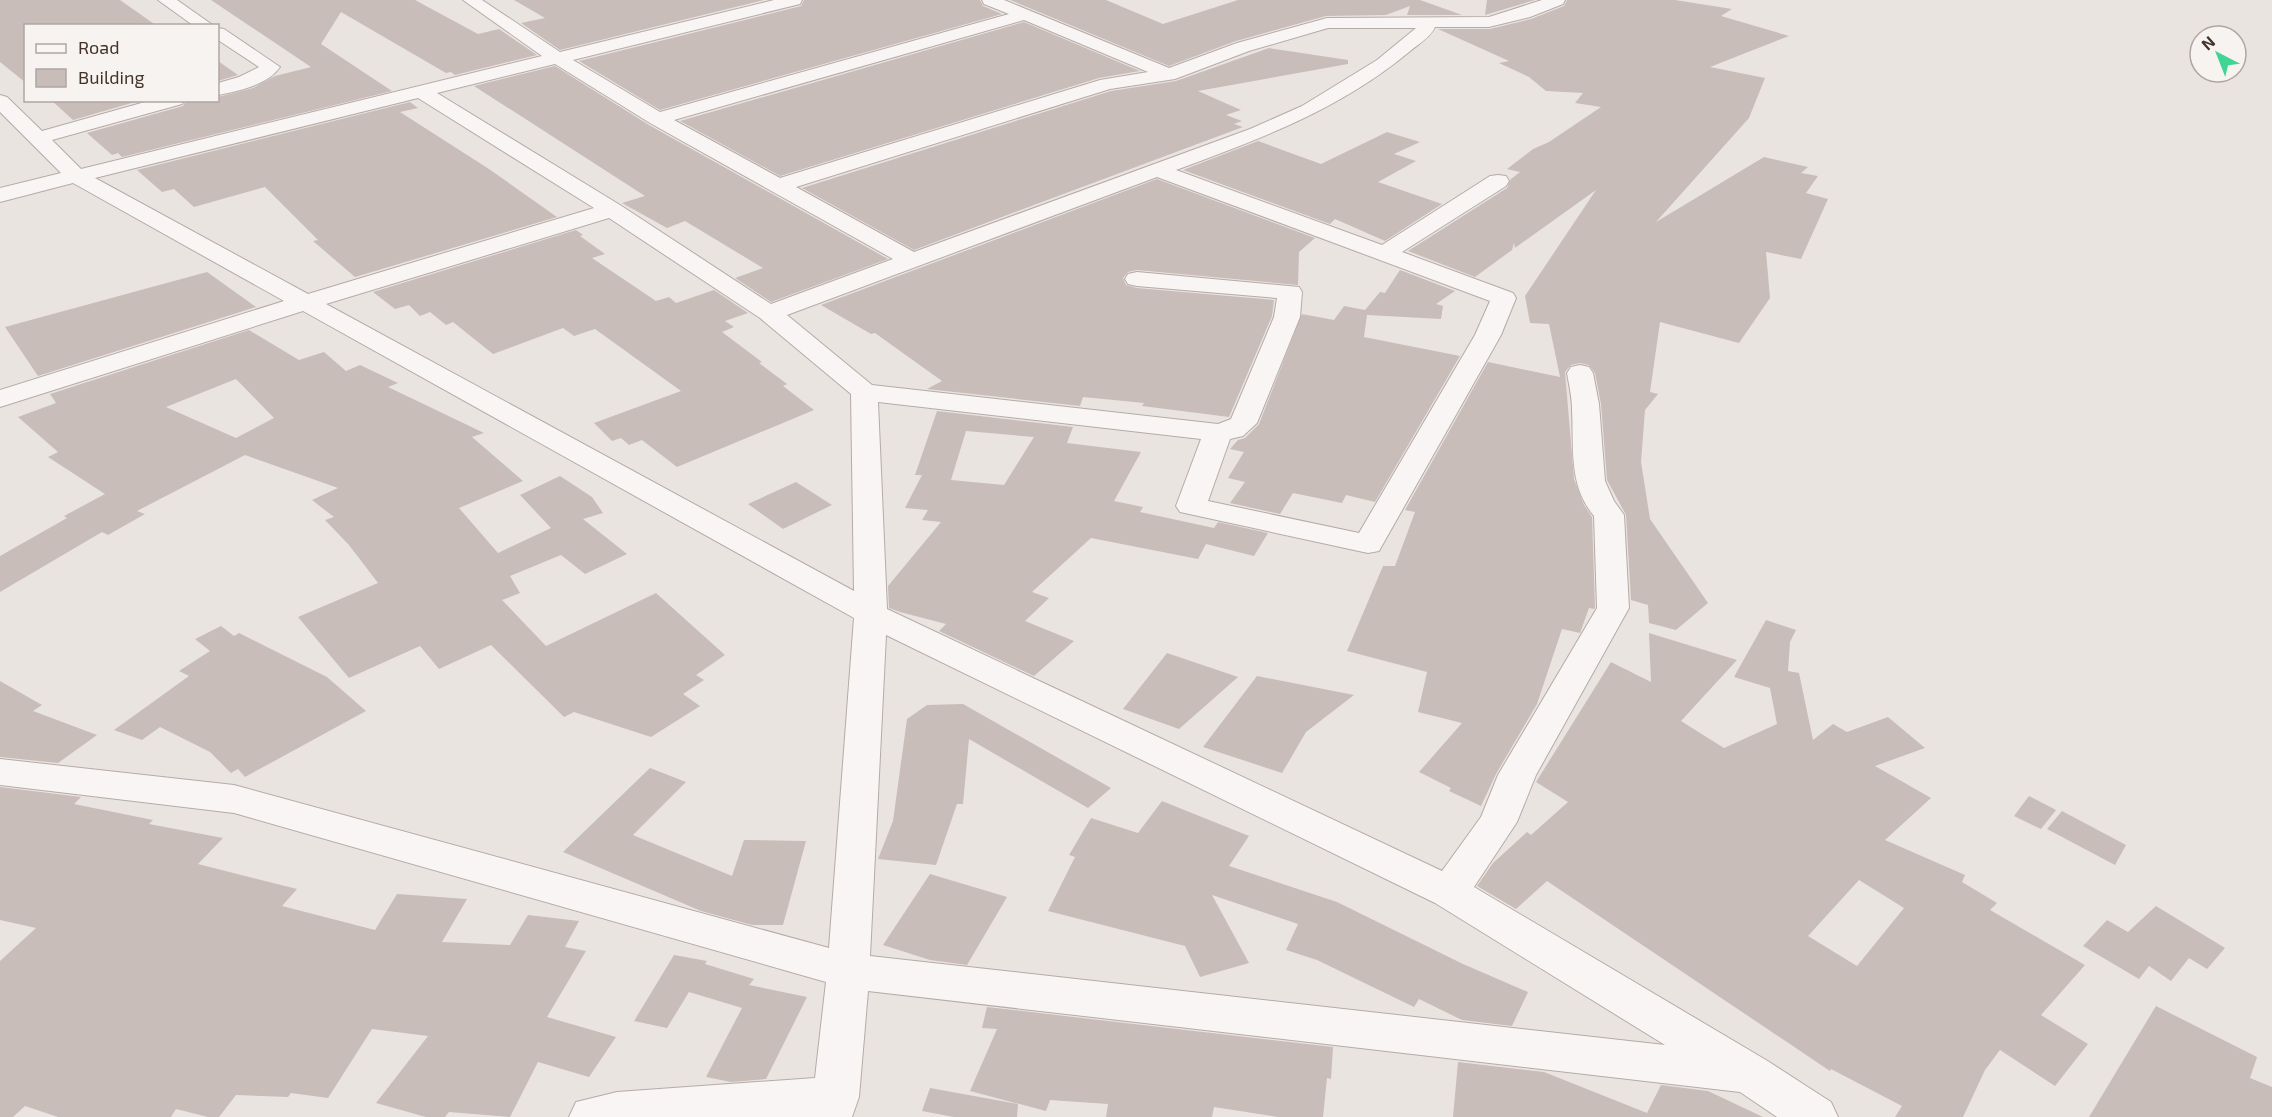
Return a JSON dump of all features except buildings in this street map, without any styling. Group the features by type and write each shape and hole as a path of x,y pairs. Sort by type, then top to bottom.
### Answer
{"street":[{"path":"166,0 203,24"},
{"path":"475,2 502,0"},
{"path":"0,195 794,0"},
{"path":"990,0 1168,75"},
{"path":"778,186 1107,84 1168,75 1243,48 1327,23 1473,24 1503,20 1557,0"},
{"path":"475,2 557,58 657,119 912,260"},
{"path":"657,119 1025,15"},
{"path":"769,313 1257,133 1309,110 1383,64 1427,28 1421,23"},
{"path":"219,34 271,66 264,73 249,80 219,89"},
{"path":"420,91 612,210 769,313 864,392 1218,432 1233,430 1243,423 1287,317 1290,292 1137,279"},
{"path":"0,101 77,177 308,302 871,614 1449,892 1750,1074 1815,1117"},
{"path":"38,138 168,102"},
{"path":"1157,170 1504,298 1488,335 1368,544 1191,506 1218,432"},
{"path":"1385,253 1498,181"},
{"path":"0,399 612,210"},
{"path":"1449,892 1498,822 1517,775 1613,608 1609,515 1597,503 1586,456 1586,412 1580,373"},
{"path":"592,1117 617,1112 832,1107 849,970 871,614 864,392"},
{"path":"0,772 234,799 849,970 1750,1074"}]}
